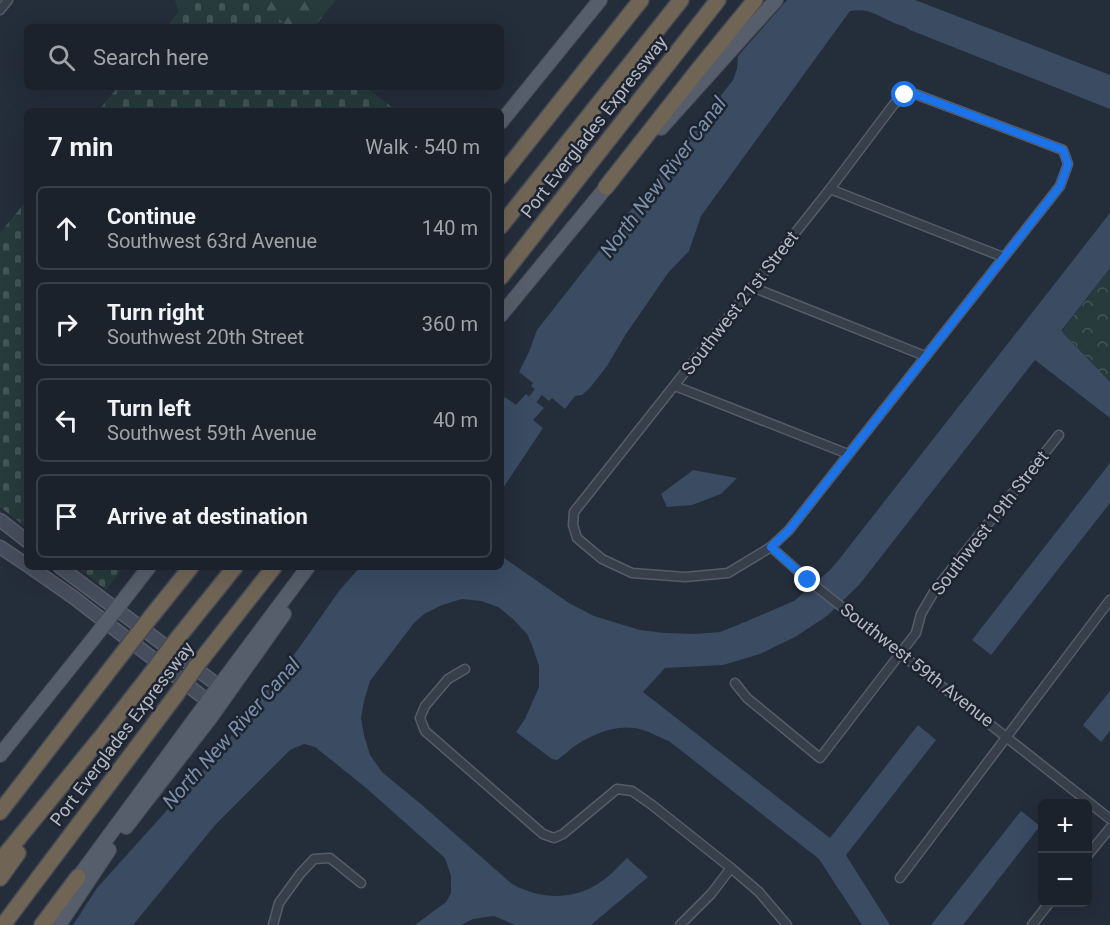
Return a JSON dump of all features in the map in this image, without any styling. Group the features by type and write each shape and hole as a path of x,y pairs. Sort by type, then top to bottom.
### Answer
{"highway":[{"path":"504,172 641,0"},
{"path":"504,222 681,0"},
{"name":"Port Everglades Expressway","path":"504,274 718,0"},
{"path":"606,187 755,0"},
{"path":"0,812 189,570"},
{"path":"0,861 234,570"},
{"name":"Port Everglades Expressway","path":"3,925 201,660 272,570"},
{"path":"0,878 102,736"},
{"path":"42,925 78,877"}],"main road":[{"path":"504,119 600,0"},
{"path":"504,311 606,187 776,0"},
{"path":"0,520 24,539"},
{"path":"0,547 24,563"},
{"path":"34,570 208,701"},
{"path":"64,570 219,686"},
{"path":"3,748 147,570"},
{"path":"49,925 78,877 306,570"},
{"path":"58,925 117,839 211,717 316,570"}],"street":[{"path":"0,10 8,0"},
{"name":"Southwest 21st Street","path":"771,547 728,573 685,577 632,573 602,558 577,538 573,525 574,512 830,189 894,104 905,95 915,94 1063,150 1068,164 1060,186 1003,257"},
{"path":"771,547 789,530 1003,257 830,189"},
{"path":"752,287 925,356"},
{"path":"675,386 848,454"},
{"name":"Southwest 19th Street","path":"735,683 747,698 820,758 915,633 921,614 935,590 1059,435"},
{"name":"Southwest 59th Avenue","path":"771,547 808,580 1110,819"},
{"path":"900,878 1110,600"},
{"path":"465,669 448,679 425,706 420,718 425,731 543,834 554,838 563,834 617,789 632,791 759,892 787,925"},
{"path":"1090,853 1110,828"},
{"path":"273,925 279,903 314,859 330,858 361,883"},
{"path":"680,925 711,894 731,868"},
{"path":"1032,925 1047,907"}],"green space":[{"path":"175,0 336,0 316,24 182,24"},
{"path":"188,0 254,0 285,24 168,24"},
{"path":"116,90 370,90 393,108 100,108"},
{"path":"24,204 24,526 0,507 0,233"},
{"path":"1110,268 1110,382 1061,332"},
{"path":"81,570 122,570 106,590"}],"water":[{"path":"787,0 915,0 1110,75 1110,109 872,13 862,10 850,11 701,216 689,251 668,273 607,366 589,389 582,395 575,396 565,409 552,398 549,401 531,386 533,383 519,372 537,330 733,80 738,56"},
{"path":"1110,213 1110,268 1061,331 1110,382 1110,418 1035,360 859,585 827,616 795,637 760,654 723,665 665,668 643,692 830,838 918,725 936,740 846,855 890,925 862,925 819,859 669,741 643,730 615,728 588,738 557,760 552,759 516,732 525,719 539,687 539,666 532,645 527,634 498,607 481,601 462,599 424,614 414,623 370,681 361,718 370,755 382,772 512,884 522,889 542,895 574,894 599,883 627,858 648,877 591,925 515,925 494,916 473,919 461,925 415,925 446,902 451,893 451,876 445,858 365,787 315,747 304,744 290,750 216,824 133,925 73,925 97,888 214,758 299,648 339,591 357,570 504,570 504,558 569,603 594,616 640,630 695,634 720,632 794,601 837,562"},
{"path":"526,394 544,408 533,420 543,428 504,486 504,398 516,405"},
{"path":"1110,463 1110,503 991,655 972,640"},
{"path":"693,470 737,478 721,494 692,505 667,507 661,494"},
{"path":"1110,691 1110,731 1101,742 1083,725"},
{"path":"1021,811 1038,824 1038,829 963,925 931,925"}],"waterway":[{"name":"North New River Canal","path":"526,409 544,384"}],"route":[{"path":"808,580 771,547 789,530 1060,186 1068,164 1063,150 915,94 905,95"}]}
